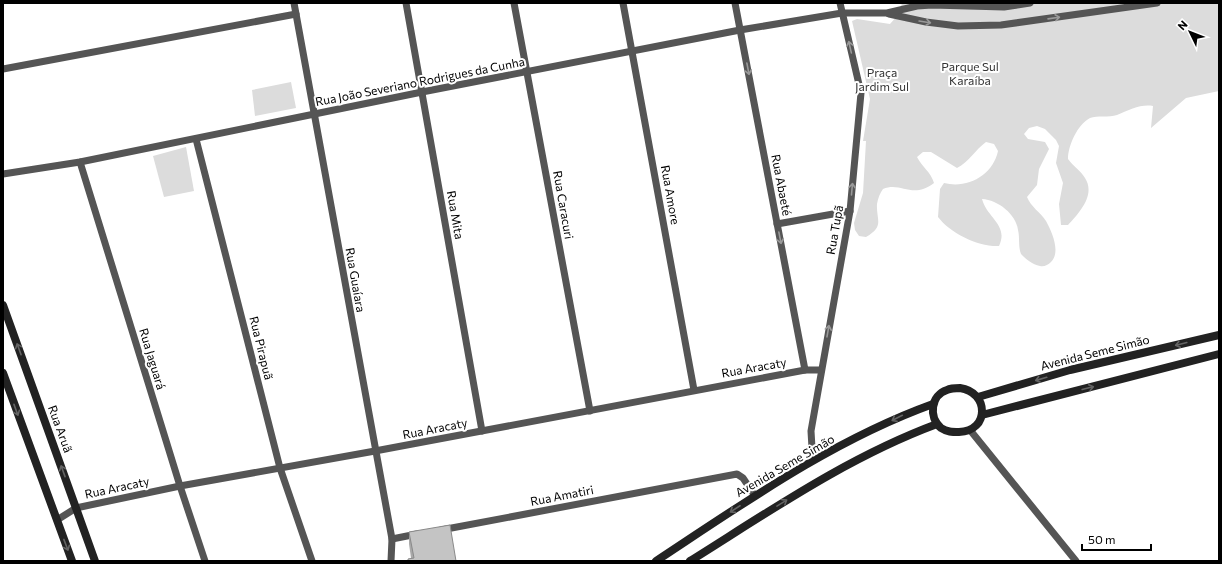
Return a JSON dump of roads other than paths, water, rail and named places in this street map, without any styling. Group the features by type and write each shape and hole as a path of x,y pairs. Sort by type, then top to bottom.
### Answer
{"main road":[{"name":"Rua Aruã","path":"3,305 95,561"},
{"name":"Avenida Seme Simão","path":"978,397 1070,370 1219,335"},
{"path":"982,415 1219,354"},
{"path":"3,373 72,561"},
{"path":"954,388 968,389 978,397 981,403 982,415 976,426 970,430 951,432 945,430 937,424 934,417 933,404 941,394 954,388"},
{"name":"Avenida Seme Simão","path":"656,561 755,496 815,459 906,414 933,404"},
{"path":"690,561 805,488 858,459 905,436 937,424"}],"street":[{"name":"Rua Guaíara","path":"294,3 392,539 391,561"},
{"name":"Rua Mita","path":"406,3 482,431"},
{"name":"Rua Caracuri","path":"514,3 590,411"},
{"name":"Rua Amore","path":"623,3 694,390"},
{"name":"Rua Abaeté","path":"735,3 805,370"},
{"name":"Rua Tupã","path":"815,459 812,448 811,431 850,211 861,93 840,3"},
{"path":"887,13 925,5 1004,7 1030,3"},
{"path":"887,13 926,22 958,26 1000,25 1157,3"},
{"name":"Rua João Severiano Rodrigues da Cunha","path":"3,174 80,162 422,92 740,30 842,13 887,13"},
{"path":"3,69 296,14"},
{"name":"Rua Pirapuã","path":"196,139 280,468 312,561"},
{"name":"Rua Jaguará","path":"80,162 180,486 206,561"},
{"path":"777,224 850,211"},
{"name":"Rua Aracaty","path":"57,520 76,508 180,486 375,452 694,390 805,370 821,370"},
{"path":"970,430 1076,561"},
{"name":"Rua Amatiri","path":"431,532 737,474 743,478 755,496"},
{"path":"392,539 423,533"}],"park label":[{"name":"Parque Sul Karaíba","path":"970,74"},
{"name":"Praça Jardim Sul","path":"882,80"}]}
